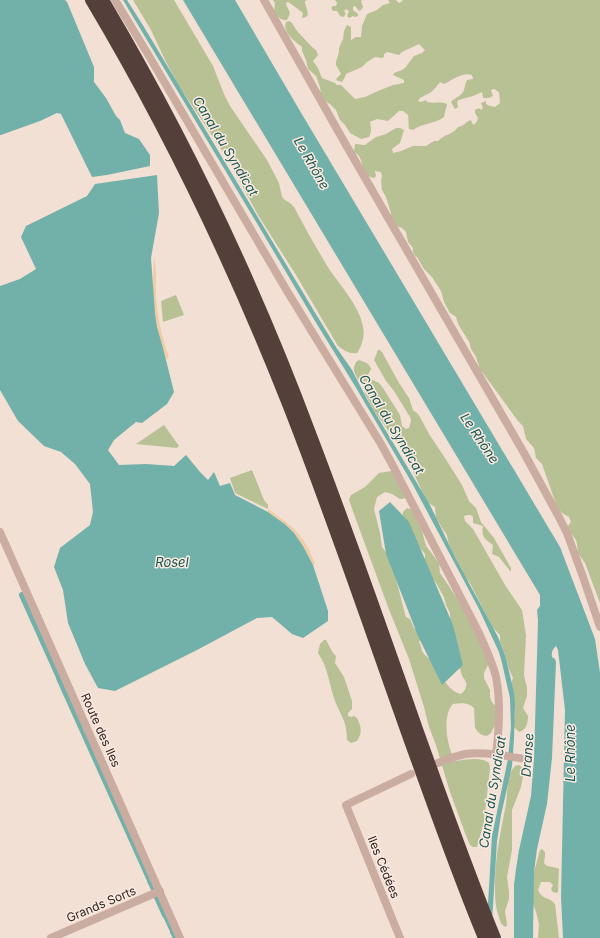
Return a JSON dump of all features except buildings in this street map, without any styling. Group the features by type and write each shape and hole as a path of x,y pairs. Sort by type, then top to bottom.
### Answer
{"highway":[{"path":"90,0 133,74 186,174 225,255 266,349 323,498 464,892 484,938"},
{"path":"103,0 145,74 196,170 229,239 282,361 337,504 452,828 495,938"}],"street":[{"path":"115,0 287,291 393,466 478,631 489,654 496,678 499,705 498,755"},
{"path":"264,0 524,453 560,519 567,533 600,627"},
{"name":"Route des Iles","path":"0,532 180,938"},
{"path":"438,763 466,754 498,755 524,759"},
{"name":"Iles Cédées","path":"400,938 346,805 411,774"},
{"name":"Grands Sorts","path":"51,938 160,892"}],"green space":[{"path":"133,0 174,0 213,66 230,106 267,160 279,183 282,197 294,207 329,269 354,304 361,319 364,333 362,344 357,353 347,352 338,346 258,215 227,158 179,86 151,30"},
{"path":"273,0 307,0 305,1 305,4 308,14 302,18 303,13 288,2 286,3 290,12 289,17 287,20 281,19 274,11 275,3"},
{"path":"335,0 363,0 361,1 363,7 359,11 355,6 353,7 353,10 358,14 358,16 349,18 347,16 349,11 346,9 344,11 346,14 343,17 331,8 336,6 337,3"},
{"path":"388,0 396,0 399,3 403,0 600,0 600,603 585,563 578,553 576,540 570,532 568,526 571,522 569,517 562,513 557,507 542,464 536,458 534,448 526,439 523,426 480,370 469,341 456,317 450,313 444,302 441,291 415,256 413,248 408,242 406,232 397,226 391,219 391,213 382,190 381,172 375,171 376,176 374,178 367,175 361,159 354,152 355,144 365,145 376,137 386,134 396,128 404,130 400,143 392,149 393,153 413,146 426,146 454,132 458,127 471,120 474,125 478,118 475,110 479,108 481,110 483,108 481,103 486,101 486,104 495,107 500,103 499,92 494,89 491,90 493,96 489,98 483,98 482,92 459,100 457,102 458,107 455,109 451,102 463,92 467,80 473,79 472,75 461,75 444,84 440,82 433,90 420,98 418,101 421,102 426,100 427,102 447,104 444,117 413,130 409,129 408,115 403,111 399,111 388,121 377,119 370,122 371,131 369,137 361,139 350,133 340,120 336,110 325,101 321,95 316,76 308,69 302,47 287,33 285,26 286,22 289,21 316,50 318,55 313,61 322,78 337,85 341,85 355,99 365,97 393,85 404,83 404,80 393,75 394,73 405,68 414,56 425,50 419,44 399,55 387,52 384,54 384,57 375,57 362,67 346,74 342,82 336,80 341,74 336,62 347,25 351,27 351,40 356,37 361,37 362,26 367,14 377,10 383,5 390,3"},
{"path":"176,295 184,315 163,322 161,301"},
{"path":"378,350 382,352 409,398 413,410 420,417 429,434 462,485 469,501 476,508 481,522 494,538 511,568 510,571 499,557 492,554 493,545 484,537 483,526 473,523 473,517 471,515 464,516 465,521 473,529 505,585 522,610 526,635 524,675 527,688 527,696 523,708 528,716 525,728 522,731 519,732 514,727 515,712 511,684 513,678 500,642 500,635 492,627 470,583 465,577 451,549 447,535 436,518 435,507 427,502 405,454 375,412 365,394 364,385 358,380 354,371 356,362 359,360 368,364 371,369 368,375 369,378 379,383 383,388 400,415 402,426 406,429 409,428 411,421 410,417 374,360"},
{"path":"164,425 179,446 177,448 136,444"},
{"path":"252,470 264,500 268,505 268,509 235,493 230,478"},
{"path":"391,471 399,472 406,497 400,499 385,492 377,497 374,509 382,547 387,554 394,571 406,617 410,619 414,628 422,635 419,642 422,651 433,662 452,689 461,694 465,690 466,683 462,676 450,630 450,613 444,597 423,563 425,554 402,517 403,512 407,508 413,510 416,515 426,546 439,563 440,573 485,640 488,665 484,673 484,678 490,690 492,702 501,713 491,733 487,736 482,735 475,728 474,708 467,704 453,704 449,710 447,723 447,738 454,761 477,759 489,763 490,768 484,822 477,847 470,845 465,833 429,727 409,659 388,607 349,499 351,495 365,487 379,473"},
{"path":"326,640 336,656 335,663 344,677 352,701 352,709 348,713 348,716 354,716 357,718 360,727 361,732 357,741 351,743 347,740 345,723 335,701 324,664 318,653 320,644"},
{"path":"519,765 523,768 524,772 521,787 512,810 512,850 507,877 509,899 505,911 506,927 500,922 496,907 495,874 510,774 515,766"},
{"path":"542,849 545,852 545,865 559,869 558,892 553,892 551,889 553,885 550,882 541,882 538,890 542,896 551,900 555,904 559,938 538,938 539,924 531,899 532,879 540,850"}],"sand":[{"path":"154,257 156,271 157,310 169,358 166,359 154,309"},
{"path":"268,509 297,532 307,547 315,564 313,565 302,544 293,532 268,512"}],"water":[{"path":"0,0 65,0 67,2 94,67 94,82 120,120 125,133 139,139 150,155 150,166 92,177 61,114 57,113 40,121 0,135"},
{"name":"Canal du Syndicat","path":"123,0 127,0 144,27 314,311 352,370 367,399 430,505 456,559 498,637 506,658 515,704 512,766 497,841 491,938 486,938 492,836 508,759 511,727 510,698 499,652 479,609 412,483"},
{"name":"Le Rhône","path":"183,0 235,0 560,547 595,639 600,673 600,938 563,938 561,897 565,710 558,650 556,646 553,649 552,654 552,657 556,662 552,758 547,804 537,849 534,872 533,938 514,938 514,885 519,850 531,796 534,759 538,621 537,610 540,606 540,595"},
{"name":"Rosel","path":"157,175 159,213 151,258 155,313 157,327 174,392 167,404 142,423 136,422 114,440 108,450 119,465 146,464 174,466 186,455 208,480 214,472 220,486 230,483 235,495 268,512 286,525 303,546 313,565 328,611 328,621 303,638 292,634 272,617 257,618 115,691 98,688 85,664 68,623 63,590 54,567 60,548 90,525 93,512 90,484 75,464 61,452 44,446 18,421 0,390 0,286 20,279 36,269 21,237 26,226 87,196 95,184"},
{"path":"390,502 409,522 453,625 463,665 442,685 418,636 386,554 379,511"}],"waterway":[{"path":"22,595 58,675"},
{"path":"59,678 149,878"},
{"path":"150,881 155,891"},
{"path":"156,895 165,915"},
{"path":"167,918 172,929"},
{"path":"173,932 176,938"}],"water label":[{"name":"Dranse","path":"527,755"}]}
